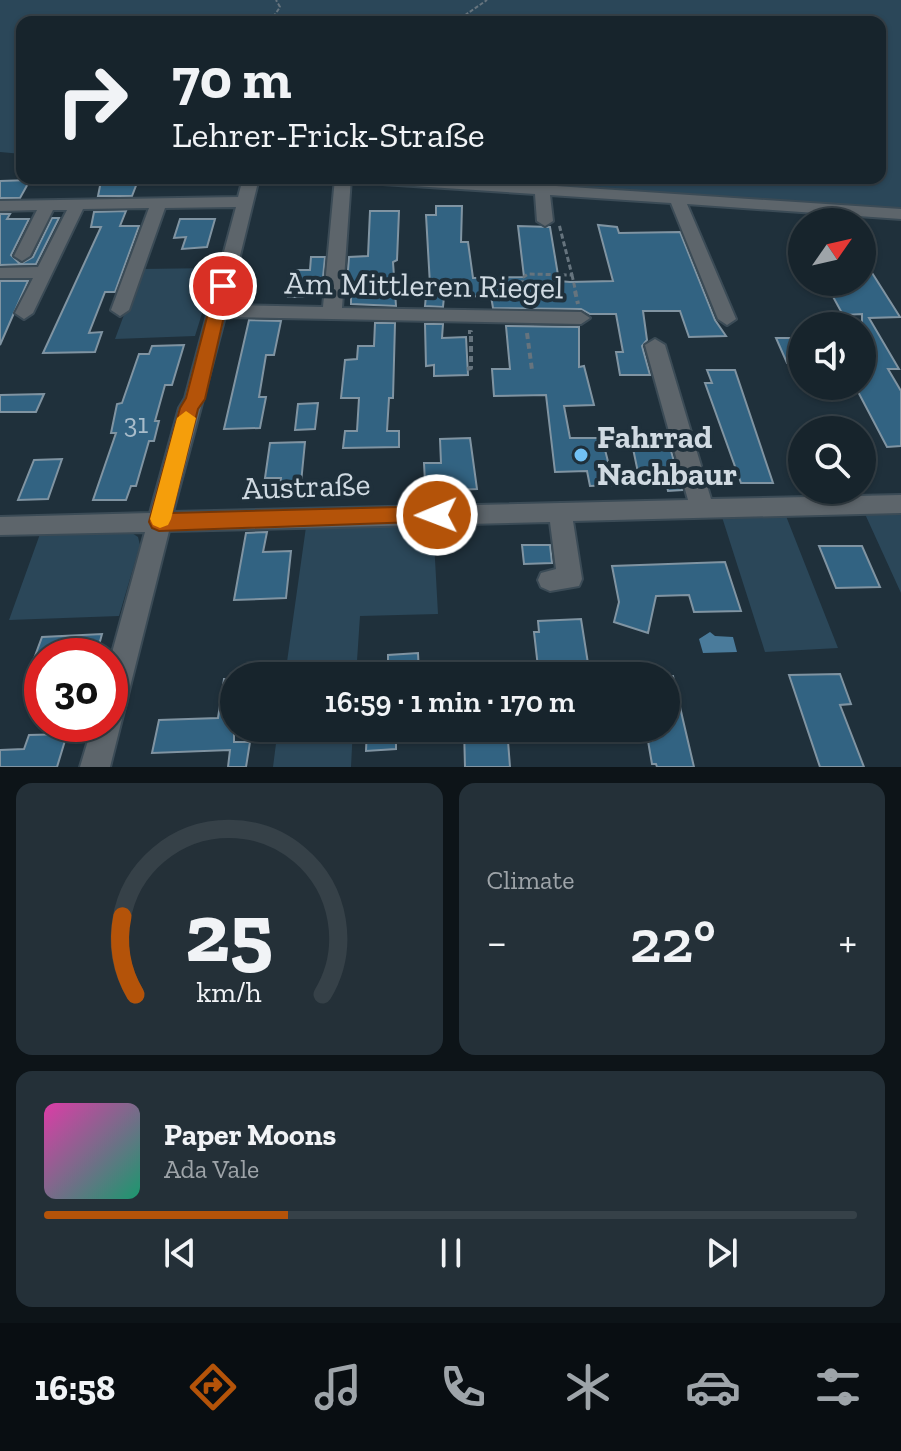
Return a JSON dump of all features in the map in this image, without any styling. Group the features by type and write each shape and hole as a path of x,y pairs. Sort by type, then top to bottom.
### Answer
{"street":[{"path":"128,642 189,408 195,399 249,184"},
{"path":"332,313 343,184"},
{"path":"462,184 901,214"},
{"path":"542,189 545,221"},
{"path":"677,198 727,319"},
{"path":"0,206 243,202"},
{"path":"120,310 159,203"},
{"path":"24,313 78,204"},
{"path":"22,256 47,205"},
{"path":"0,273 45,272"},
{"name":"Am Mittleren Riegel","path":"217,311 332,313 522,324 581,318"},
{"path":"655,345 702,509"},
{"name":"Austraße","path":"0,526 901,504"},
{"path":"550,580 570,579 560,512"},
{"path":"95,767 102,742"}],"path":[{"path":"464,16 487,0"},
{"path":"545,221 554,220 562,227 581,318"},
{"path":"532,370 527,331 522,324 522,278 528,274 572,275"},
{"path":"458,331 471,332 471,368 467,369"}],"shaded area":[{"path":"0,0 901,0 901,210 467,184 886,184 886,16 16,16 16,153 0,152"},
{"path":"216,268 195,336 115,339 141,269"},
{"path":"901,512 901,593 865,514"},
{"path":"786,516 838,648 765,652 722,517"},
{"path":"433,523 438,614 360,616 357,662 287,662 306,527"},
{"path":"132,533 138,537 140,545 119,616 9,620 40,534"},
{"path":"710,632 715,636 733,637 737,652 703,653 699,639"},
{"path":"276,742 352,742 351,767 273,767"}],"building":[{"path":"0,181 28,184 20,198 0,198"},
{"path":"100,184 137,184 132,196 98,196"},
{"path":"436,206 462,206 461,242 468,242 473,278 524,277 518,226 550,227 559,281 570,282 613,281 598,225 617,227 619,233 680,232 715,320 726,336 689,337 680,311 643,311 647,340 642,346 650,375 620,375 616,352 623,352 616,314 590,314 581,309 493,308 491,296 444,297 443,307 425,306 427,285 430,285 426,215 436,215"},
{"path":"126,211 120,226 139,226 115,292 105,292 89,333 102,332 95,352 43,353 101,227 91,227 94,212"},
{"path":"370,211 399,211 397,260 393,262 396,306 351,304 351,296 346,296 349,257 368,256"},
{"path":"0,214 10,214 7,219 29,219 11,255 20,264 33,257 52,218 59,218 36,264 0,265"},
{"path":"180,219 215,219 207,247 182,249 186,237 174,238"},
{"path":"311,257 325,257 321,297 288,297 293,270 310,270"},
{"path":"876,279 900,317 876,318 876,312 841,312 833,296 876,296"},
{"path":"0,281 28,281 0,345"},
{"path":"249,320 281,321 274,355 266,355 259,397 266,397 260,428 224,429"},
{"path":"375,323 395,323 393,398 389,398 387,431 399,431 399,447 343,448 345,431 357,431 359,398 341,398 345,360 357,359 358,346 374,346"},
{"path":"425,324 443,324 442,338 466,337 468,375 434,376 434,365 426,366"},
{"path":"506,326 579,327 579,367 584,366 594,405 564,406 570,438 602,438 614,485 590,486 587,471 555,472 546,395 494,396 492,369 510,369"},
{"path":"876,330 899,369 888,369 901,391 901,446 887,447 876,426 876,416 871,416 862,400 876,400"},
{"path":"776,338 788,338 787,363"},
{"path":"184,345 172,385 165,385 155,421 159,421 154,441 149,441 136,486 131,486 126,500 93,500 116,433 111,433 117,404 122,403 139,354 149,354 152,346"},
{"path":"707,370 735,370 773,483 741,483 705,383 712,383"},
{"path":"44,394 36,412 0,412 0,395"},
{"path":"318,403 315,429 295,430 298,404"},
{"path":"666,433 682,490 668,491 667,486 641,487 630,434"},
{"path":"470,438 477,489 452,490 452,482 425,482 424,463 441,463 440,439"},
{"path":"305,442 300,493 279,494 281,478 265,478 270,443"},
{"path":"62,459 48,499 18,500 34,460"},
{"path":"267,532 263,552 291,551 286,598 234,600 246,533"},
{"path":"522,545 550,545 552,563 524,564"},
{"path":"819,546 862,546 880,587 836,588"},
{"path":"725,562 741,611 694,612 689,595 656,596 648,633 614,622 619,602 612,566"},
{"path":"581,619 588,662 537,662 534,632 539,632 538,621"},
{"path":"102,634 101,638 42,637"},
{"path":"418,653 418,662 388,662 388,655"},
{"path":"840,674 851,704 840,705 864,767 820,767 789,675"},
{"path":"220,705 220,742 250,742 246,767 228,767 230,750 152,753 159,720 218,718"},
{"path":"680,706 694,767 657,767 652,764 648,742 680,742"},
{"path":"26,742 65,742 57,767 0,767 0,750 24,749"},
{"path":"366,742 396,742 396,749 366,751"},
{"path":"464,742 508,742 510,767 465,767"}],"slow traffic":[{"path":"160,519 186,418"}],"place":[{"name":"Fahrrad Nachbaur","path":"581,455"}],"route":[{"path":"223,286 195,399 189,408 159,522 437,515"}]}
